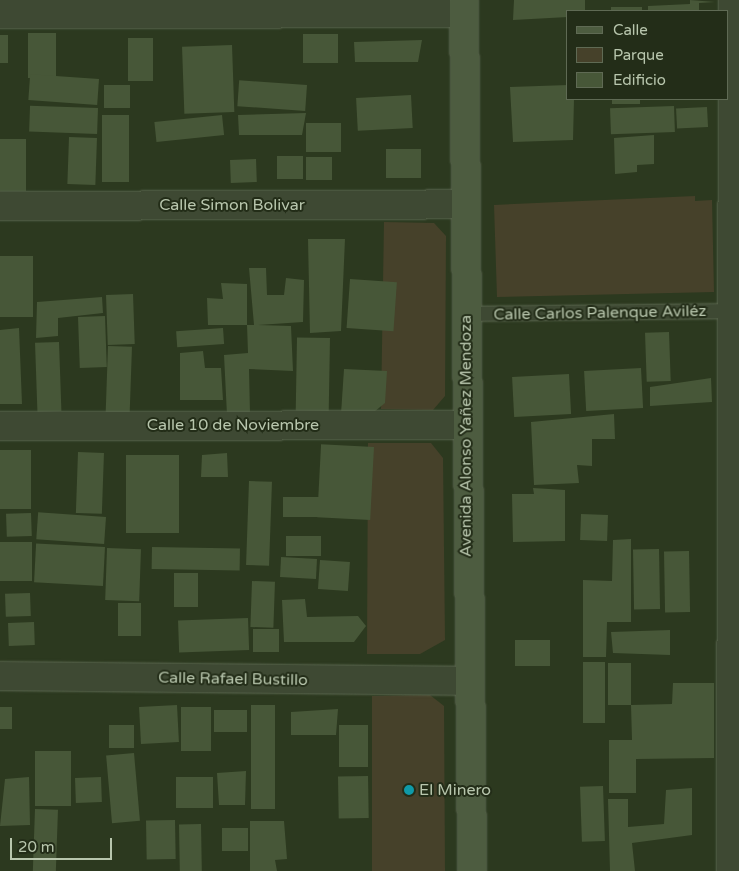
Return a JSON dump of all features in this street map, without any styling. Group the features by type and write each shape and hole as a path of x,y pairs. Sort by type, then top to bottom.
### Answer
{"main road":[{"name":"Avenida Alonso Yañez Mendoza","path":"464,7 467,681 472,871"}],"street":[{"path":"731,871 734,311 737,277 733,0"},
{"path":"0,14 464,7"},
{"name":"Calle Simon Bolivar","path":"0,206 465,204"},
{"name":"Calle 10 de Noviembre","path":"0,426 466,425"},
{"name":"Calle Rafael Bustillo","path":"0,676 467,681"}],"lane":[{"name":"Calle Carlos Palenque Aviléz","path":"465,314 734,311"}],"green space":[{"path":"695,196 695,201 712,200 714,292 497,297 494,205"},
{"path":"384,222 434,223 446,236 445,396 433,410 381,409"},
{"path":"368,443 431,443 443,458 445,640 420,654 367,654"},
{"path":"430,695 444,706 445,871 372,871 372,696"}],"building":[{"path":"514,0 585,0 585,10 566,10 566,17 513,20"},
{"path":"690,0 715,2 699,3 699,10 648,10 648,6 690,4"},
{"path":"611,7 642,7 642,10 611,10"},
{"path":"28,33 56,33 56,78 28,78"},
{"path":"303,34 338,34 338,63 303,63"},
{"path":"0,35 8,35 8,63 0,63"},
{"path":"128,38 153,38 153,81 128,81"},
{"path":"422,40 418,62 355,62 354,42"},
{"path":"232,45 234,112 184,114 182,47"},
{"path":"30,74 99,79 97,105 28,100"},
{"path":"239,80 307,85 305,111 237,106"},
{"path":"104,85 130,85 130,108 104,108"},
{"path":"566,85 566,100 574,100 573,140 513,142 510,87"},
{"path":"411,95 413,128 358,131 356,98"},
{"path":"612,100 640,100 640,104 612,104"},
{"path":"30,106 98,108 97,134 29,132"},
{"path":"674,106 675,132 611,134 610,108"},
{"path":"707,107 708,127 677,129 676,109"},
{"path":"306,113 302,135 239,135 238,115"},
{"path":"102,115 129,115 129,182 102,182"},
{"path":"222,115 224,135 156,142 154,122"},
{"path":"306,123 341,123 341,152 306,152"},
{"path":"654,135 654,164 637,165 637,172 615,174 614,138"},
{"path":"69,137 97,138 95,185 67,184"},
{"path":"0,139 26,139 26,191 0,191"},
{"path":"386,149 421,149 421,178 386,178"},
{"path":"277,156 303,156 303,179 277,179"},
{"path":"306,157 332,157 332,180 306,180"},
{"path":"256,159 257,182 231,183 230,160"},
{"path":"308,239 345,239 341,331 310,333"},
{"path":"0,256 33,256 33,317 0,317"},
{"path":"249,268 266,268 267,295 284,295 286,278 304,280 303,322 258,325 291,326 293,371 249,369 250,414 227,415 224,355 248,353 247,325 254,325"},
{"path":"350,279 397,282 393,331 347,328"},
{"path":"221,283 247,284 247,325 208,325 207,298 223,299"},
{"path":"133,294 135,344 108,345 106,295"},
{"path":"102,297 103,313 58,318 58,336 36,338 37,302"},
{"path":"105,316 107,367 80,368 78,317"},
{"path":"19,328 22,404 0,404 0,330"},
{"path":"223,328 224,344 177,347 176,331"},
{"path":"669,332 671,381 647,382 645,333"},
{"path":"297,337 330,338 329,411 296,410"},
{"path":"59,342 61,411 37,412 35,343"},
{"path":"108,346 132,347 130,414 106,413"},
{"path":"203,351 205,368 221,368 223,400 180,400 180,353"},
{"path":"641,368 643,408 586,411 584,371"},
{"path":"344,369 387,371 385,403 369,416 341,414"},
{"path":"569,374 571,414 514,417 512,377"},
{"path":"711,378 712,402 650,406 650,387"},
{"path":"614,414 615,439 592,439 592,466 577,465 579,483 534,485 531,422"},
{"path":"321,444 374,447 370,520 317,517"},
{"path":"0,450 31,450 31,509 0,509"},
{"path":"78,452 104,453 102,514 76,513"},
{"path":"227,453 228,477 201,477 202,455"},
{"path":"126,455 179,455 179,533 126,533"},
{"path":"249,481 272,482 269,566 246,565"},
{"path":"533,488 565,490 565,541 513,542 512,494 534,494"},
{"path":"283,497 319,497 319,517 283,517"},
{"path":"38,512 106,517 104,544 36,539"},
{"path":"31,513 32,536 7,537 6,514"},
{"path":"581,514 608,515 607,541 580,540"},
{"path":"286,536 321,536 321,556 286,556"},
{"path":"631,539 631,622 607,622 606,657 583,657 583,580 612,581 613,540"},
{"path":"0,542 32,542 32,581 0,581"},
{"path":"36,543 105,547 103,586 34,582"},
{"path":"152,547 240,549 240,571 152,569"},
{"path":"107,548 141,549 139,601 105,600"},
{"path":"633,549 659,549 660,609 634,609"},
{"path":"664,551 689,551 690,612 665,612"},
{"path":"281,557 317,559 316,579 280,577"},
{"path":"320,560 350,562 348,591 318,589"},
{"path":"174,573 198,573 198,607 174,607"},
{"path":"252,581 275,582 273,628 250,627"},
{"path":"30,593 31,616 6,617 5,594"},
{"path":"305,599 307,617 358,616 366,626 354,642 284,642 282,600"},
{"path":"118,603 141,603 141,636 118,636"},
{"path":"248,618 249,650 179,652 178,620"},
{"path":"34,622 35,645 9,646 8,623"},
{"path":"253,629 279,629 279,652 253,652"},
{"path":"670,630 670,655 613,653 611,632"},
{"path":"515,640 550,640 550,666 515,666"},
{"path":"583,662 605,662 605,723 583,723"},
{"path":"608,663 631,663 631,705 608,705"},
{"path":"673,683 714,683 714,758 636,759 636,793 609,793 609,740 632,740 631,705 672,704"},
{"path":"177,705 179,742 141,744 139,707"},
{"path":"251,705 275,705 275,809 251,809"},
{"path":"0,707 12,707 12,729 0,729"},
{"path":"181,707 211,707 211,751 181,751"},
{"path":"338,709 336,735 291,735 291,712"},
{"path":"214,710 247,710 247,732 214,732"},
{"path":"109,725 134,725 134,748 109,748"},
{"path":"339,725 368,725 368,767 339,767"},
{"path":"35,751 71,751 71,806 35,806"},
{"path":"134,753 140,821 112,823 106,755"},
{"path":"246,771 245,805 219,805 217,773"},
{"path":"368,776 369,818 339,819 338,777"},
{"path":"29,777 30,825 0,826 5,779"},
{"path":"101,777 102,802 76,803 75,778"},
{"path":"176,777 213,777 213,808 176,808"},
{"path":"603,786 605,841 582,842 580,787"},
{"path":"692,788 692,835 632,843 635,871 610,871 608,799 628,799 628,827 664,824 666,790"},
{"path":"35,809 58,810 56,871 33,871"},
{"path":"175,820 176,859 147,860 146,821"},
{"path":"250,821 284,821 287,859 275,860 277,871 250,871"},
{"path":"179,824 201,824 202,871 180,871"},
{"path":"222,828 248,828 248,851 222,851"}],"place":[{"name":"El Minero","path":"409,790"}]}
